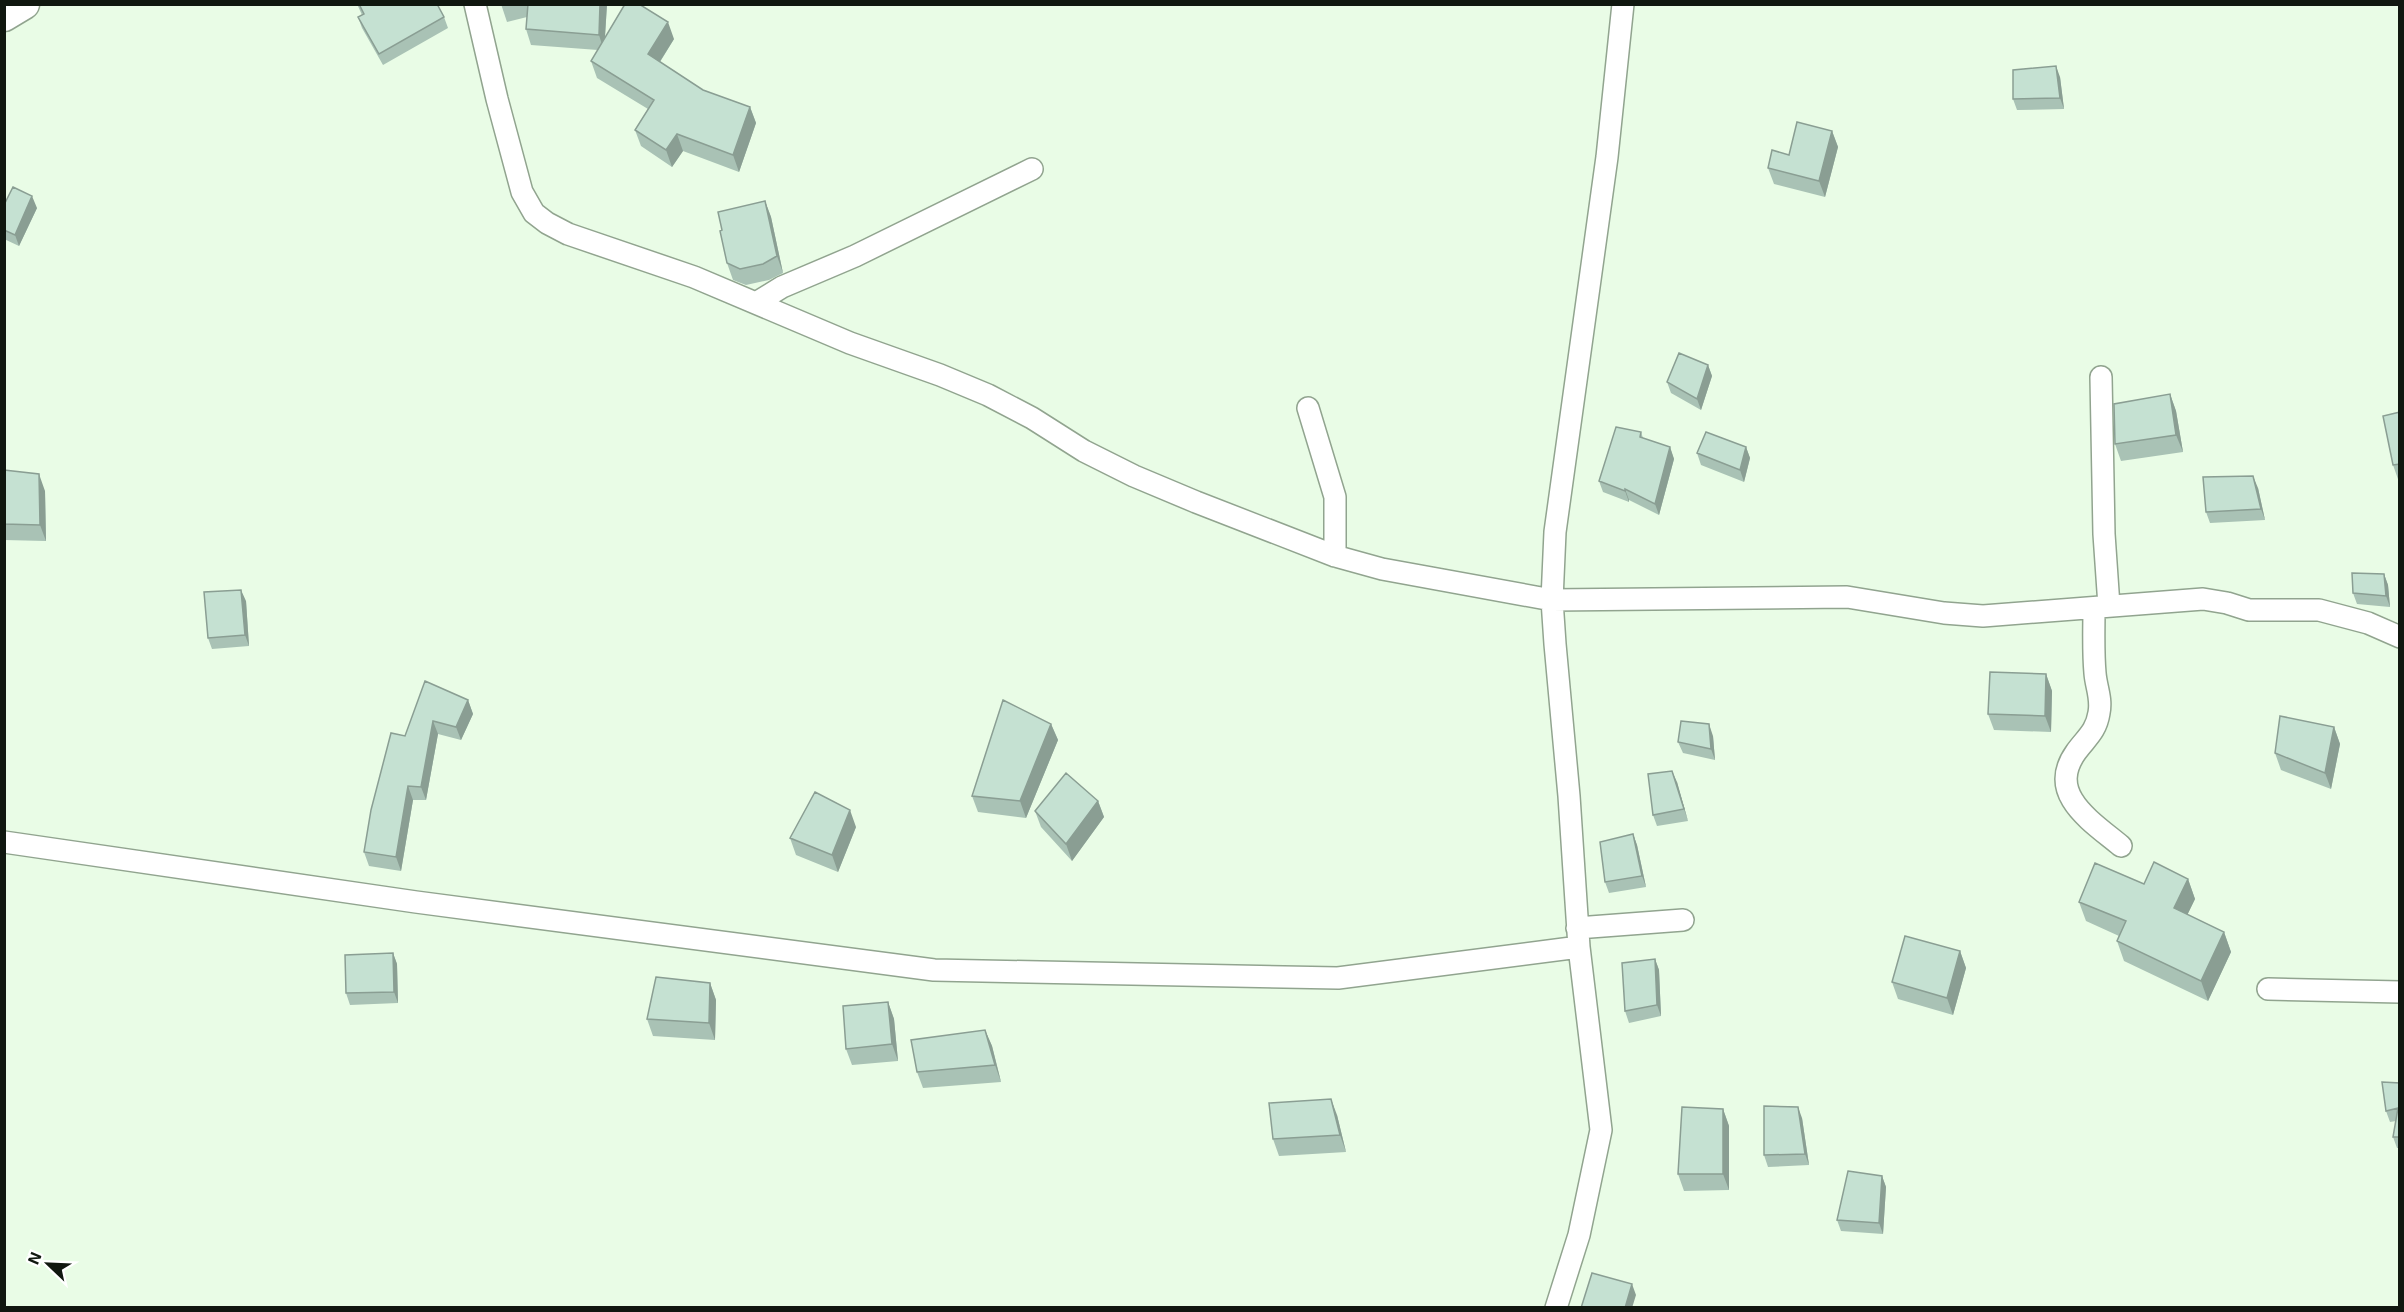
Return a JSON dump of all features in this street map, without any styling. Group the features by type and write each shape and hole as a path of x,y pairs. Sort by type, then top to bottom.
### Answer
{"main road":[{"path":"4,16 24,4"}],"street":[{"path":"475,4 522,192 534,213 568,234 694,278 850,343 988,395 1032,418 1084,451 1134,476 1335,556 1382,569 1552,600 1847,597 1944,613 1983,616 2203,599 2249,610 2319,610 2368,623 2400,637"},
{"path":"1556,1308 1579,1235 1601,1130 1578,938 1552,600 1555,532 1607,158 1623,4"},
{"path":"756,303 782,287 864,252 1032,169"},
{"path":"2101,377 2104,534 2102,607 2095,673 2101,702 2092,735 2069,761 2065,779 2069,797 2083,814 2121,846"},
{"path":"1308,408 1335,497 1335,556"},
{"path":"4,842 416,902 934,970 1338,978 1683,920"},
{"path":"2268,989 2400,992"}],"building":[{"path":"359,4 437,4 444,17 379,54 358,17 364,14"},
{"path":"528,4 600,4 599,35 526,29"},
{"path":"625,4 639,4 668,22 648,54 703,90 750,107 733,155 677,134 666,150 635,130 654,100 591,61"},
{"path":"2056,66 2060,98 2013,99 2013,70"},
{"path":"1797,122 1832,131 1819,181 1768,168 1772,150 1789,155"},
{"path":"13,187 32,196 15,235 4,230 4,205"},
{"path":"765,201 777,256 763,264 740,269 727,263 718,212"},
{"path":"1679,353 1708,365 1697,399 1667,382"},
{"path":"2170,394 2176,435 2115,444 2114,404"},
{"path":"2400,412 2400,464 2393,465 2383,416"},
{"path":"1616,427 1641,432 1640,437 1670,447 1655,504 1625,489 1625,491 1599,481"},
{"path":"1706,432 1746,447 1740,470 1697,453"},
{"path":"4,470 39,474 40,525 4,524"},
{"path":"2253,476 2261,509 2206,512 2203,477"},
{"path":"2352,573 2384,574 2386,596 2353,593"},
{"path":"241,590 245,635 208,638 204,592"},
{"path":"1990,672 2046,674 2045,716 1988,714"},
{"path":"425,681 468,700 456,727 433,721 421,787 408,786 396,857 364,852 371,810 391,733 405,736"},
{"path":"1003,700 1051,724 1020,801 972,796"},
{"path":"2280,716 2334,727 2325,773 2275,753"},
{"path":"1681,721 1709,724 1711,749 1678,742"},
{"path":"1672,771 1684,809 1653,815 1648,774"},
{"path":"1066,773 1098,801 1066,844 1035,811"},
{"path":"815,792 850,810 832,855 790,838"},
{"path":"1633,834 1642,876 1605,882 1600,842"},
{"path":"2154,862 2188,879 2174,908 2224,932 2201,981 2117,941 2126,921 2079,902 2095,863 2144,884"},
{"path":"1905,936 1960,951 1947,998 1892,982"},
{"path":"393,953 394,992 346,993 345,955"},
{"path":"1655,959 1657,1005 1625,1011 1622,963"},
{"path":"656,977 710,983 709,1023 647,1019"},
{"path":"888,1002 892,1044 846,1049 843,1006"},
{"path":"985,1030 995,1065 917,1072 911,1040"},
{"path":"2382,1082 2400,1083 2400,1137 2393,1137 2398,1108 2386,1111"},
{"path":"1331,1099 1340,1135 1273,1139 1269,1103"},
{"path":"1764,1106 1798,1107 1805,1154 1764,1155"},
{"path":"1682,1107 1723,1109 1723,1174 1678,1174"},
{"path":"1848,1171 1882,1176 1879,1223 1837,1220"},
{"path":"1592,1273 1632,1284 1625,1308 1581,1308"}]}
